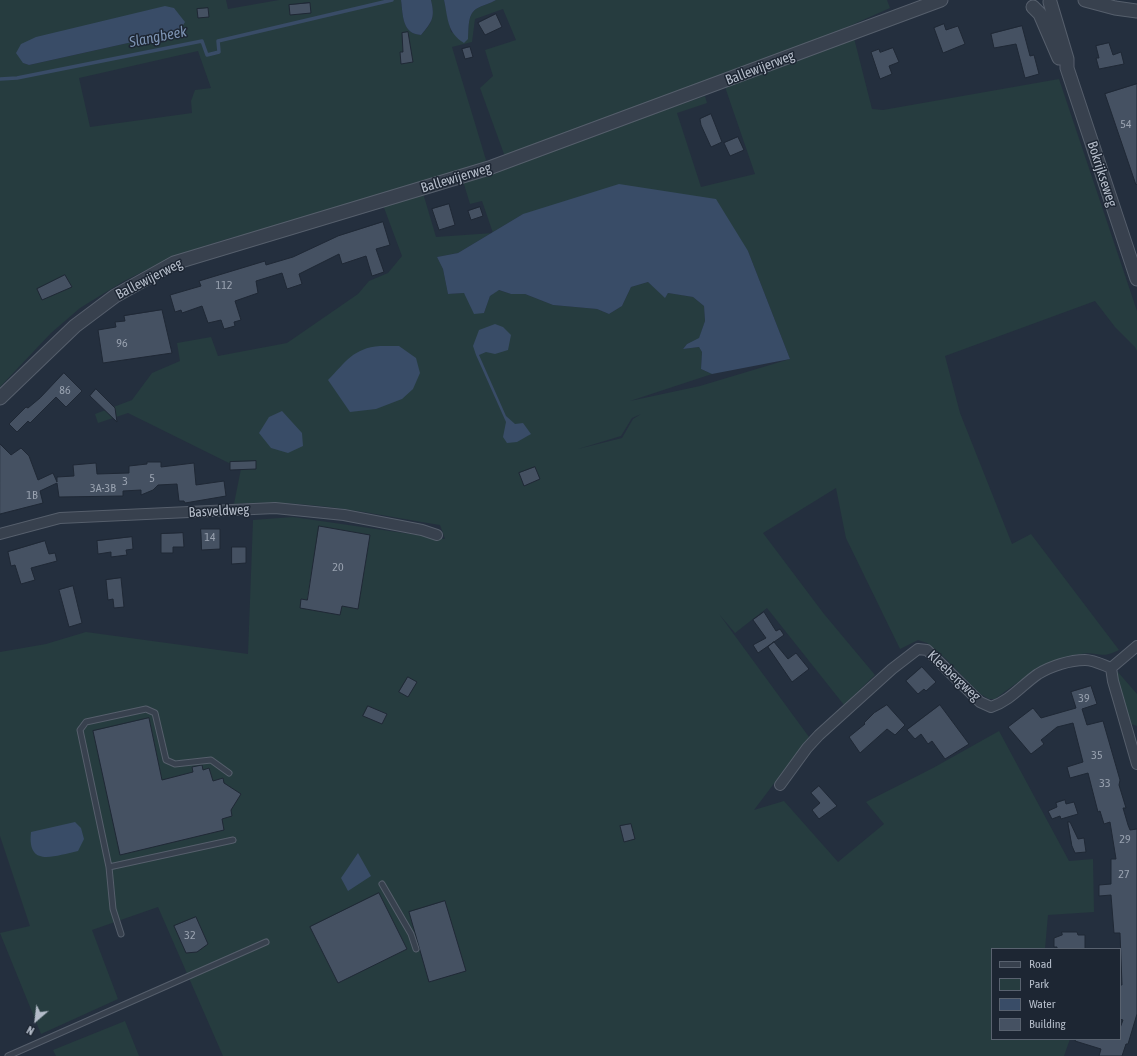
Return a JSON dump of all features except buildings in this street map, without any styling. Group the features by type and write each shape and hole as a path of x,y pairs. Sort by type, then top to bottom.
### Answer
{"street":[{"name":"Ballewijerweg","path":"0,398 75,326 115,296 174,263 489,168 941,0"},
{"path":"1085,0 1115,8 1137,11"},
{"name":"Bokrijkseweg","path":"1028,3 1045,5 1050,1 1067,59 1067,68 1137,279"},
{"name":"Bokrijkseweg","path":"1028,3 1040,14 1060,60 1067,68"},
{"name":"Basveldweg","path":"0,534 60,518 275,508 344,516 415,528 437,535"},
{"path":"1137,646 1111,668 1113,681 1134,740 1137,764"},
{"name":"Kleebergweg","path":"780,785 807,748 819,735 892,669 918,649 927,650 980,702 991,707 1001,704 1038,674 1058,665 1084,660 1111,668"}],"lane":[{"path":"121,934 114,909 109,868 80,730 86,722 146,708 155,713 166,760 175,764 211,760 229,773"},
{"path":"109,868 233,840"},
{"path":"382,884 411,934 416,949"},
{"path":"8,1056 266,942"}],"green space":[{"path":"0,0 226,0 228,9 279,0 401,0 403,17 407,27 415,34 421,35 432,19 433,11 431,0 444,0 451,32 468,39 469,23 473,12 476,9 496,0 887,0 890,8 818,40 508,155 504,154 480,88 493,76 485,50 516,40 503,9 475,19 472,42 452,47 486,160 483,163 276,228 230,238 186,252 160,263 124,281 80,308 51,333 0,387","holes":["309,2 311,13 291,15 289,5","173,33 29,65 23,63","198,51 211,88 195,90 191,101 192,113 90,127 79,78"]},
{"path":"854,38 872,109 883,110 1059,79 1137,311 1137,351 1135,347 1115,327 1095,301 945,356 960,413 1012,544 1031,534 1119,650 1103,655 1086,653 1057,660 1035,671 995,699 989,699 979,693 946,659 927,643 918,640 900,649 846,538 836,488 763,533 824,614 875,675 844,705 767,608 735,633 719,614 809,737 754,810 784,801 838,862 884,824 866,802 933,768 999,731 1069,861 1093,859 1094,912 1048,915 1045,948 991,948 991,1040 1070,1040 1064,1056 223,1056 158,907 92,930 118,999 41,1034 0,933 30,926 0,836 0,652 46,644 86,632 248,654 253,520 293,517 445,539 440,525 364,512 286,503 234,504 241,469 128,413 98,423 95,414 132,400 152,373 180,361 177,343 211,337 218,356 287,343 358,294 369,281 388,273 402,256 383,205 423,193 436,237 491,233 458,253 437,257 443,269 448,294 464,293 484,313 490,296 498,290 511,294 525,294 553,305 597,309 609,314 622,306 631,287 648,282 665,297 668,293 693,297 704,306 705,321 699,339 687,344 683,349 699,347 702,352 701,369 712,374 630,401 700,386 790,359 748,251 523,214 493,232 482,201 470,204 463,181 705,96 707,103 677,113 701,187 755,174 725,87","holes":["641,414 633,419 622,438 578,449 621,436 632,418"]},
{"path":"1117,671 1137,694 1137,726 1131,724 1116,678 1115,673"},
{"path":"125,1021 139,1056 56,1056 53,1050"}],"water":[{"path":"401,0 431,0 433,11 432,19 421,35 415,34 407,27 403,17"},
{"path":"444,0 496,0 476,9 473,12 469,23 468,39 464,43 454,35 451,30"},
{"path":"165,6 174,8 185,22 182,27 173,33 29,65 23,63 16,53 21,44 36,37"},
{"path":"619,184 716,199 748,251 790,359 712,374 701,369 702,352 699,347 683,349 687,344 699,338 705,321 704,306 693,297 668,293 665,298 648,282 631,287 622,306 609,314 597,309 553,305 525,294 511,294 499,290 490,296 484,313 474,314 464,293 448,294 443,269 437,257 458,253 523,214"},
{"path":"495,324 503,327 511,335 508,350 495,354 486,352 479,355 506,416 515,424 523,423 531,434 517,442 507,443 503,437 506,422 473,346 479,330"},
{"path":"399,346 416,358 420,373 413,389 402,399 376,409 350,412 328,380 356,353 371,347"},
{"path":"282,411 302,433 303,446 288,453 271,448 259,433 269,417"},
{"path":"75,822 81,828 84,839 78,851 52,857 44,857 33,851 31,832"},
{"path":"358,853 371,876 348,891 341,878"}],"waterway":[{"name":"Slangbeek","path":"0,79 17,78 202,41 207,55 219,52 218,41 392,0"}]}
